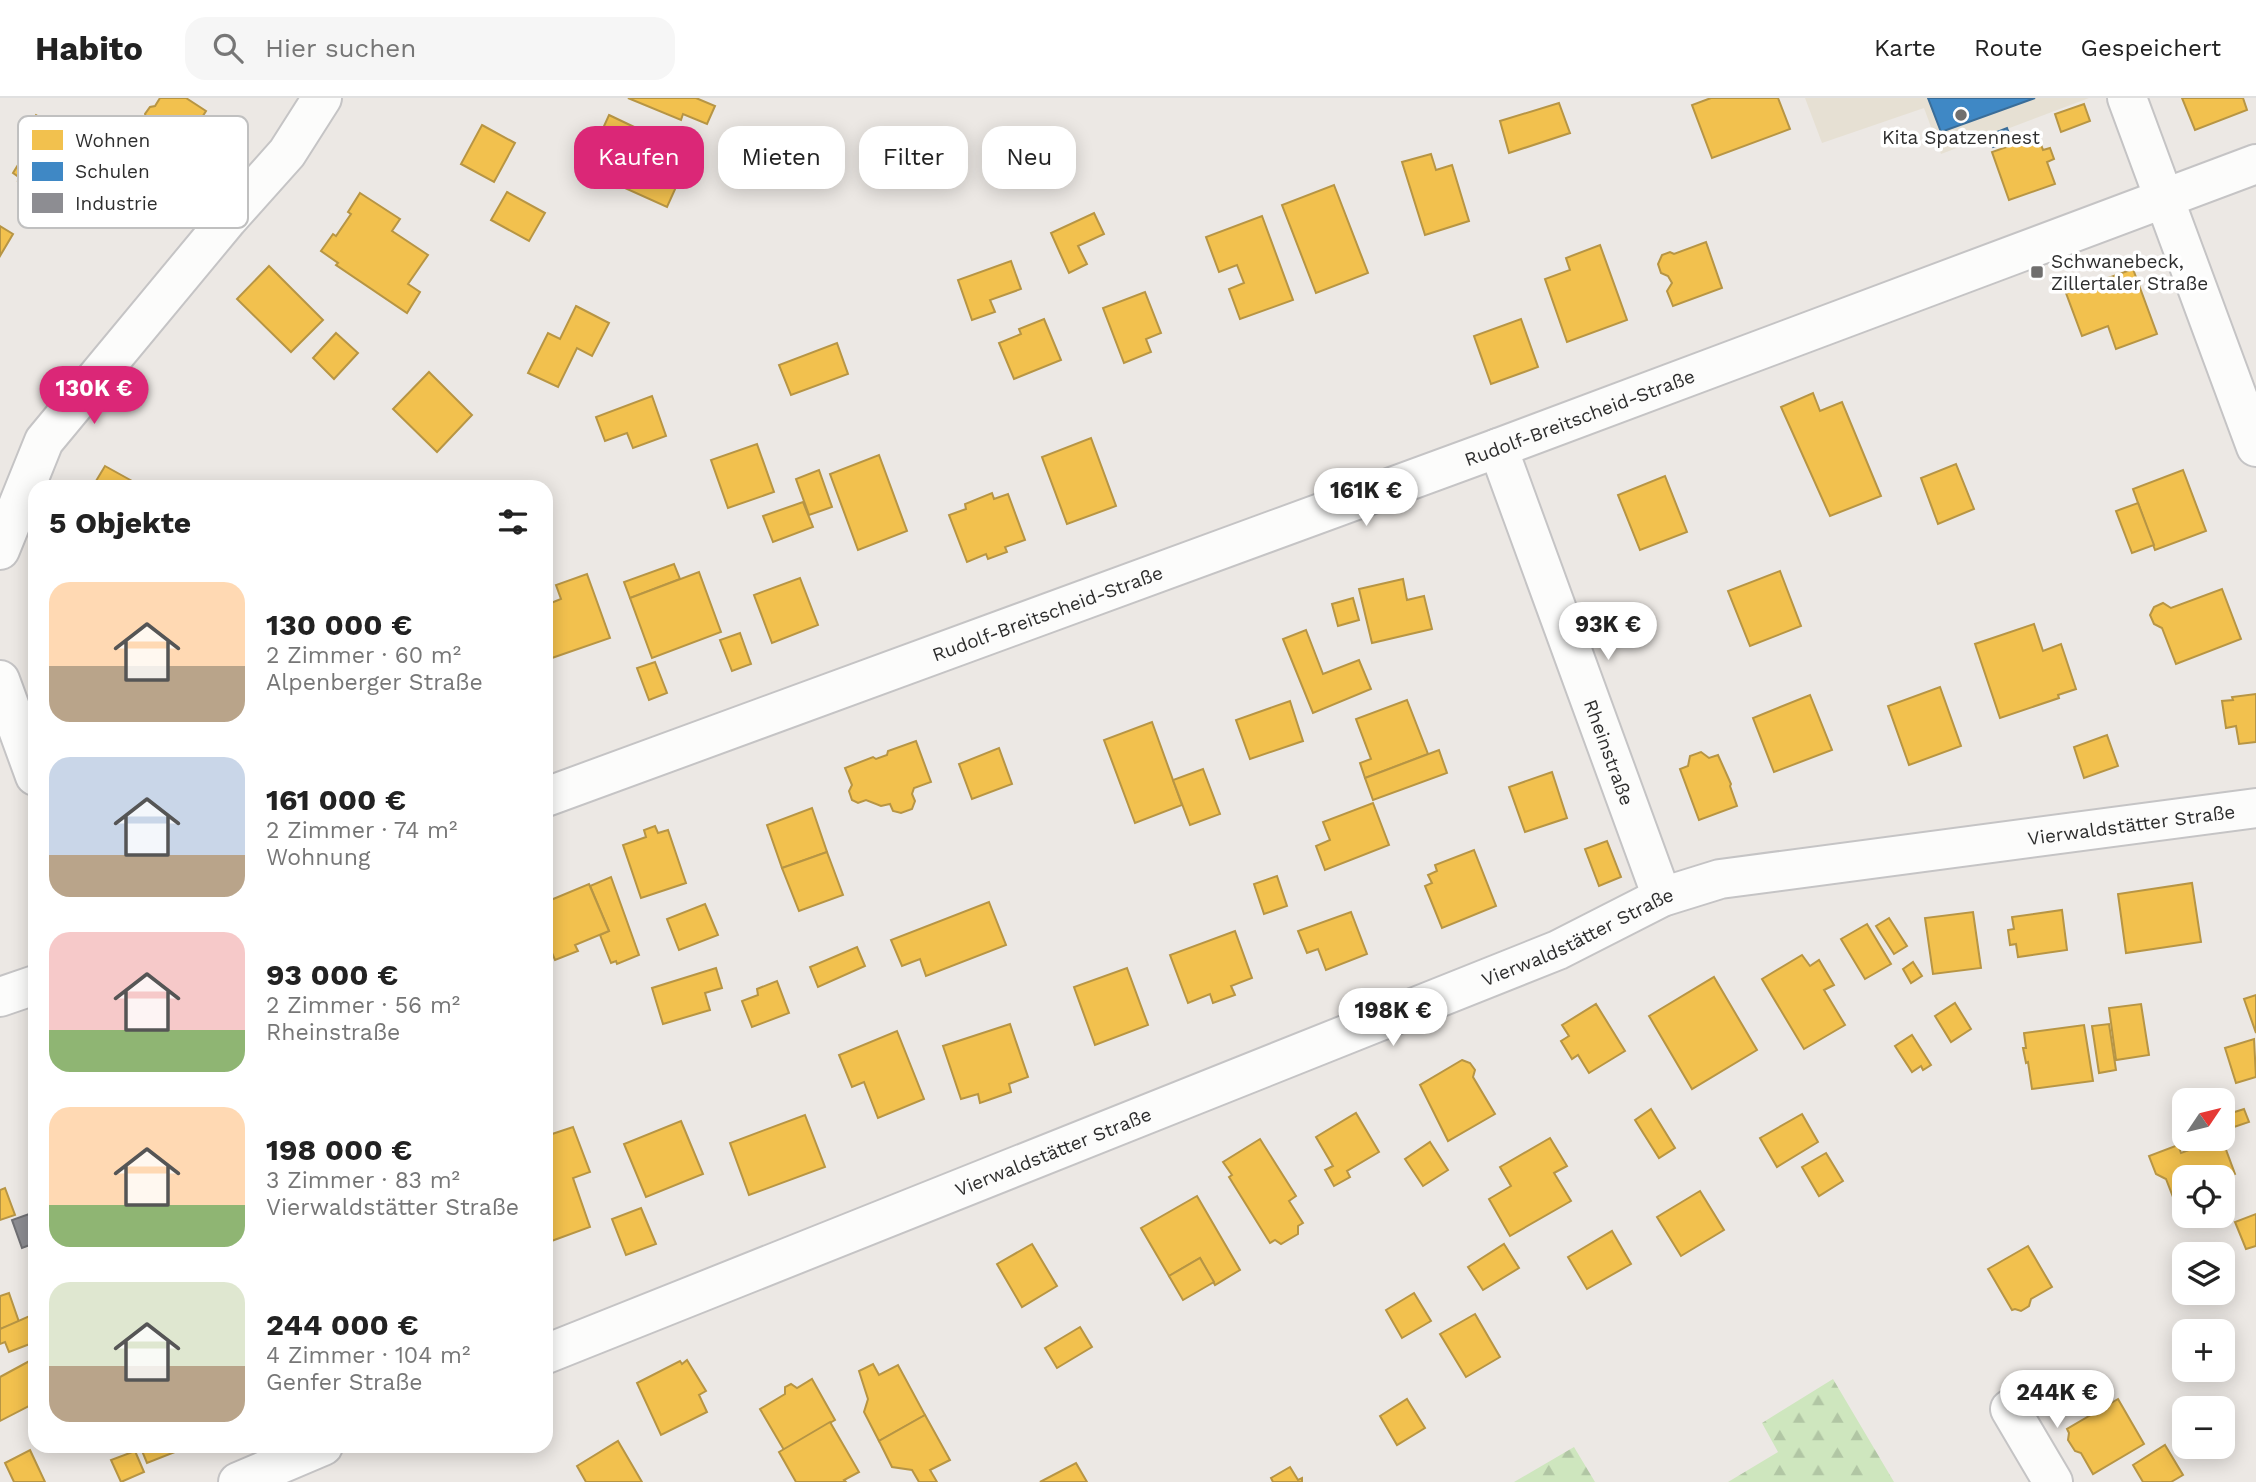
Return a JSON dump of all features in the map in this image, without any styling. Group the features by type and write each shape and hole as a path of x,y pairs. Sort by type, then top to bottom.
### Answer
{"street":[{"path":"248,197 287,153 321,98"},
{"path":"2127,98 2256,447"},
{"name":"Rudolf-Breitscheid-Straße","path":"553,794 1498,448 2256,164"},
{"path":"28,480 44,441 220,228"},
{"name":"Rheinstraße","path":"1498,448 1662,897"},
{"path":"0,550 28,481"},
{"path":"0,680 28,757"},
{"name":"Vierwaldstätter Straße","path":"553,1351 1558,950 1662,897 1720,880 2256,808"},
{"path":"0,998 28,988"},
{"path":"2010,1409 2053,1482"},
{"path":"238,1482 300,1458"}],"shaded area":[{"path":"1805,98 2089,98 1941,154 1924,108 1822,143"}],"green space":[{"path":"1833,1379 1894,1482 1728,1482 1778,1452 1762,1423"},
{"path":"1574,1447 1595,1482 1514,1482"}],"building: Wohnen":[{"path":"160,98 186,98 206,111 203,116 146,116 150,107 155,106"},
{"path":"628,98 696,98 715,106 707,124 683,114 681,120"},
{"path":"1711,98 1778,98 1790,129 1712,158 1692,105"},
{"path":"2182,98 2243,98 2247,110 2195,130"},
{"path":"1559,103 1570,133 1509,153 1500,121"},
{"path":"2084,104 2090,121 2061,132 2055,114"},
{"path":"609,115 632,126 604,126"},
{"path":"482,125 515,143 494,182 461,164"},
{"path":"2038,136 2043,150 2050,148 2054,159 2047,162 2055,184 2009,200 1992,152"},
{"path":"1431,154 1436,170 1452,165 1469,221 1425,235 1402,162"},
{"path":"1334,185 1368,273 1316,293 1282,205"},
{"path":"627,189 675,189 667,207"},
{"path":"507,192 545,213 529,241 491,220"},
{"path":"360,193 400,219 392,231 428,255 408,284 420,292 407,313 336,265 338,263 321,251 333,234 336,236 351,214 348,212"},
{"path":"1094,213 1104,234 1078,246 1087,264 1069,273 1051,233"},
{"path":"1262,216 1293,300 1240,319 1229,289 1244,283 1237,265 1219,272 1206,237"},
{"path":"0,226 13,234 0,256"},
{"path":"1706,242 1722,288 1673,306 1667,291 1672,283 1668,276 1661,273 1658,264 1662,255 1670,252 1674,254"},
{"path":"1600,245 1627,320 1567,342 1545,279 1570,270 1566,258"},
{"path":"1011,261 1021,289 990,300 995,312 972,320 958,280"},
{"path":"269,266 323,320 291,352 237,299"},
{"path":"2133,269 2157,334 2116,349 2108,326 2082,336 2066,293"},
{"path":"1145,292 1161,333 1146,339 1151,352 1124,363 1103,308"},
{"path":"576,306 609,323 592,356 577,348 558,387 528,373 548,333 560,339"},
{"path":"1044,319 1061,360 1014,379 999,343 1021,334 1019,329"},
{"path":"1521,319 1538,367 1491,384 1474,336"},
{"path":"336,333 358,353 334,379 313,358"},
{"path":"837,343 848,374 791,395 779,365"},
{"path":"429,372 472,415 437,452 393,409"},
{"path":"1813,393 1820,411 1842,402 1881,496 1830,516 1781,407"},
{"path":"652,396 666,436 633,448 627,433 605,441 596,417"},
{"path":"1091,438 1116,506 1067,524 1042,457"},
{"path":"757,444 774,492 728,508 711,460"},
{"path":"879,455 907,531 858,550 830,474"},
{"path":"1956,464 1974,509 1938,524 1921,478"},
{"path":"105,466 130,480 97,480"},
{"path":"819,470 832,507 809,515 796,479"},
{"path":"2183,470 2206,531 2155,550 2133,489"},
{"path":"1665,476 1687,532 1640,550 1618,495"},
{"path":"992,493 994,499 1008,494 1025,540 1005,547 1007,552 988,559 986,554 967,562 949,515 966,509 965,504"},
{"path":"803,502 813,527 773,542 763,516"},
{"path":"2138,503 2154,545 2132,553 2116,511"},
{"path":"674,564 680,579 630,598 624,582"},
{"path":"1780,571 1801,626 1750,646 1728,591"},
{"path":"699,572 721,632 652,658 630,598"},
{"path":"587,574 610,638 553,658 553,602 561,599 556,585"},
{"path":"800,578 818,625 772,643 754,595"},
{"path":"1403,579 1407,600 1424,596 1432,629 1372,643 1359,589"},
{"path":"2222,589 2241,639 2176,664 2162,628 2154,624 2150,615 2154,607 2163,603 2171,608"},
{"path":"1353,598 1359,620 1338,626 1332,604"},
{"path":"2034,624 2043,651 2061,644 2076,689 2058,695 2059,698 2000,718 1975,644"},
{"path":"1306,630 1323,674 1359,660 1371,689 1313,713 1283,639"},
{"path":"740,633 751,664 732,671 720,640"},
{"path":"655,662 667,693 649,700 637,668"},
{"path":"1940,687 1961,746 1909,765 1888,706"},
{"path":"2256,694 2256,742 2239,744 2236,726 2226,728 2222,701"},
{"path":"1810,695 1832,750 1774,772 1753,718"},
{"path":"1407,700 1428,754 1365,778 1360,763 1371,759 1356,719"},
{"path":"1290,701 1303,741 1250,759 1236,720"},
{"path":"1152,722 1182,805 1135,823 1104,740"},
{"path":"2107,735 2118,766 2084,778 2074,747"},
{"path":"916,741 931,782 914,788 912,794 915,801 912,809 901,813 893,811 890,804 881,806 866,800 858,803 852,800 849,791 852,785 845,768 873,757 876,759 887,755 888,751"},
{"path":"999,748 1012,784 972,799 959,764"},
{"path":"1439,750 1447,773 1373,800 1365,778"},
{"path":"1701,752 1709,758 1718,755 1737,806 1699,820 1680,769 1688,766 1690,756"},
{"path":"1203,769 1220,814 1190,825 1173,780"},
{"path":"1552,772 1567,818 1525,832 1509,787"},
{"path":"1373,803 1389,845 1325,870 1316,846 1330,840 1323,822"},
{"path":"812,808 827,852 782,868 767,825"},
{"path":"655,826 658,833 668,830 686,883 641,898 623,845 646,837 644,830"},
{"path":"1607,841 1621,877 1599,886 1585,849"},
{"path":"1474,850 1496,906 1442,928 1425,886 1432,883 1428,875 1437,871 1435,865"},
{"path":"827,852 843,895 799,911 782,868"},
{"path":"1277,876 1287,906 1264,914 1254,884"},
{"path":"611,877 639,955 617,964 616,961 611,963 600,935 609,931 590,886"},
{"path":"2192,883 2201,942 2126,953 2118,894"},
{"path":"589,884 609,931 575,945 578,951 555,960 553,899"},
{"path":"989,902 1006,945 926,976 920,959 902,966 891,940"},
{"path":"705,904 718,935 679,950 667,919"},
{"path":"2062,910 2067,950 2018,957 2016,944 2010,945 2008,930 2014,929 2012,917"},
{"path":"1351,912 1367,954 1326,970 1318,949 1307,953 1298,931"},
{"path":"1973,912 1981,968 1933,974 1925,918"},
{"path":"1889,918 1907,946 1894,954 1876,926"},
{"path":"1867,924 1891,964 1865,979 1841,939"},
{"path":"1235,931 1252,978 1231,986 1235,995 1213,1003 1210,994 1188,1003 1170,955"},
{"path":"857,947 865,966 818,987 810,967"},
{"path":"1802,955 1810,966 1819,960 1834,985 1824,990 1845,1025 1804,1049 1762,979"},
{"path":"1913,962 1922,976 1911,983 1903,969"},
{"path":"716,968 722,988 705,993 710,1010 663,1024 652,988"},
{"path":"1127,968 1148,1025 1095,1045 1074,987"},
{"path":"1714,977 1757,1050 1692,1089 1649,1016"},
{"path":"777,981 789,1013 752,1027 742,1001 758,995 757,989"},
{"path":"2256,995 2256,1033 2244,999"},
{"path":"1955,1003 1971,1029 1951,1042 1935,1016"},
{"path":"1596,1004 1625,1051 1589,1073 1578,1055 1572,1059 1561,1041 1569,1036 1562,1025"},
{"path":"2141,1004 2149,1055 2116,1060 2109,1008"},
{"path":"1010,1024 1028,1077 1009,1084 1011,1092 980,1103 978,1094 961,1099 943,1046"},
{"path":"2109,1024 2116,1070 2099,1073 2092,1026"},
{"path":"2084,1025 2093,1081 2032,1089 2023,1048 2026,1048 2024,1033"},
{"path":"897,1031 924,1099 878,1118 864,1082 852,1087 839,1055"},
{"path":"1912,1035 1931,1065 1923,1070 1921,1066 1912,1072 1895,1046"},
{"path":"2254,1039 2256,1077 2236,1083 2225,1048"},
{"path":"1462,1060 1470,1063 1475,1070 1473,1077 1495,1114 1448,1141 1420,1085"},
{"path":"1651,1109 1675,1148 1659,1158 1635,1120"},
{"path":"2244,1109 2249,1122 2235,1127 2235,1112"},
{"path":"1356,1113 1379,1152 1347,1171 1350,1177 1334,1186 1325,1170 1333,1166 1316,1137"},
{"path":"1802,1114 1818,1142 1777,1167 1760,1138"},
{"path":"805,1115 825,1167 749,1195 730,1143"},
{"path":"681,1121 703,1174 646,1197 624,1144"},
{"path":"573,1127 590,1172 573,1178 590,1227 553,1240 553,1134"},
{"path":"1550,1138 1567,1166 1554,1173 1571,1201 1510,1236 1489,1199 1511,1186 1500,1167"},
{"path":"1260,1139 1296,1196 1289,1201 1303,1223 1298,1226 1298,1234 1281,1244 1275,1240 1270,1243 1229,1177 1232,1175 1223,1162"},
{"path":"1430,1142 1448,1170 1423,1186 1405,1159"},
{"path":"2172,1147 2172,1152 2227,1152 2232,1165 2172,1165 2172,1194 2166,1179 2156,1174 2149,1156"},
{"path":"1826,1153 1843,1181 1819,1196 1802,1167"},
{"path":"5,1188 15,1215 0,1220 0,1190"},
{"path":"1700,1191 1724,1230 1681,1256 1657,1217"},
{"path":"1197,1196 1240,1270 1215,1285 1200,1258 1169,1276 1141,1228"},
{"path":"641,1208 656,1244 626,1255 612,1219"},
{"path":"2256,1214 2256,1246 2246,1249 2235,1222"},
{"path":"1612,1231 1631,1264 1587,1289 1568,1257"},
{"path":"1032,1244 1057,1286 1022,1307 997,1264"},
{"path":"1504,1244 1519,1268 1483,1290 1468,1267"},
{"path":"2028,1246 2052,1287 2031,1299 2029,1306 2021,1311 2012,1310 1988,1269"},
{"path":"1200,1258 1214,1282 1183,1300 1169,1276"},
{"path":"9,1293 19,1322 0,1329 0,1296"},
{"path":"1414,1293 1431,1321 1402,1338 1386,1310"},
{"path":"1475,1314 1500,1357 1466,1377 1440,1334"},
{"path":"28,1317 28,1345 9,1352 5,1342 0,1344 0,1329"},
{"path":"1080,1327 1092,1347 1057,1368 1045,1348"},
{"path":"687,1360 706,1391 699,1395 707,1412 661,1435 637,1383"},
{"path":"28,1362 28,1407 0,1421 0,1377"},
{"path":"873,1364 879,1375 898,1365 925,1415 879,1441 864,1412 868,1399 859,1371"},
{"path":"812,1379 835,1420 784,1450 760,1409 785,1394 785,1387 791,1384 797,1388"},
{"path":"1407,1399 1425,1428 1397,1445 1380,1416"},
{"path":"2118,1399 2144,1444 2093,1474 2081,1453 2075,1451 2068,1440 2067,1429"},
{"path":"925,1415 950,1460 930,1470 937,1482 919,1482 912,1470 892,1467 879,1441"},
{"path":"830,1422 859,1472 844,1480 846,1482 796,1482 779,1452"},
{"path":"618,1441 642,1482 586,1482 577,1466"},
{"path":"2165,1445 2183,1475 2171,1482 2143,1482 2133,1465"},
{"path":"28,1451 45,1482 14,1482 5,1463"},
{"path":"136,1453 144,1472 121,1482 111,1460"},
{"path":"143,1453 172,1453 147,1463"},
{"path":"1076,1463 1087,1482 1040,1482"},
{"path":"1290,1467 1298,1480 1302,1478 1302,1482 1273,1482 1271,1478"}],"building: Schulen":[{"name":"Kita Spatzennest","path":"1928,98 2035,98 1941,132"},
{"path":"2007,128 2012,141 1993,147 1989,135"}],"building: Industrie":[{"path":"28,1214 28,1246 22,1248 12,1220"}],"place":[{"name":"Kita Spatzennest","path":"1961,115"},
{"name":"Schwanebeck, Zillertaler Straße","path":"2037,272"}]}
